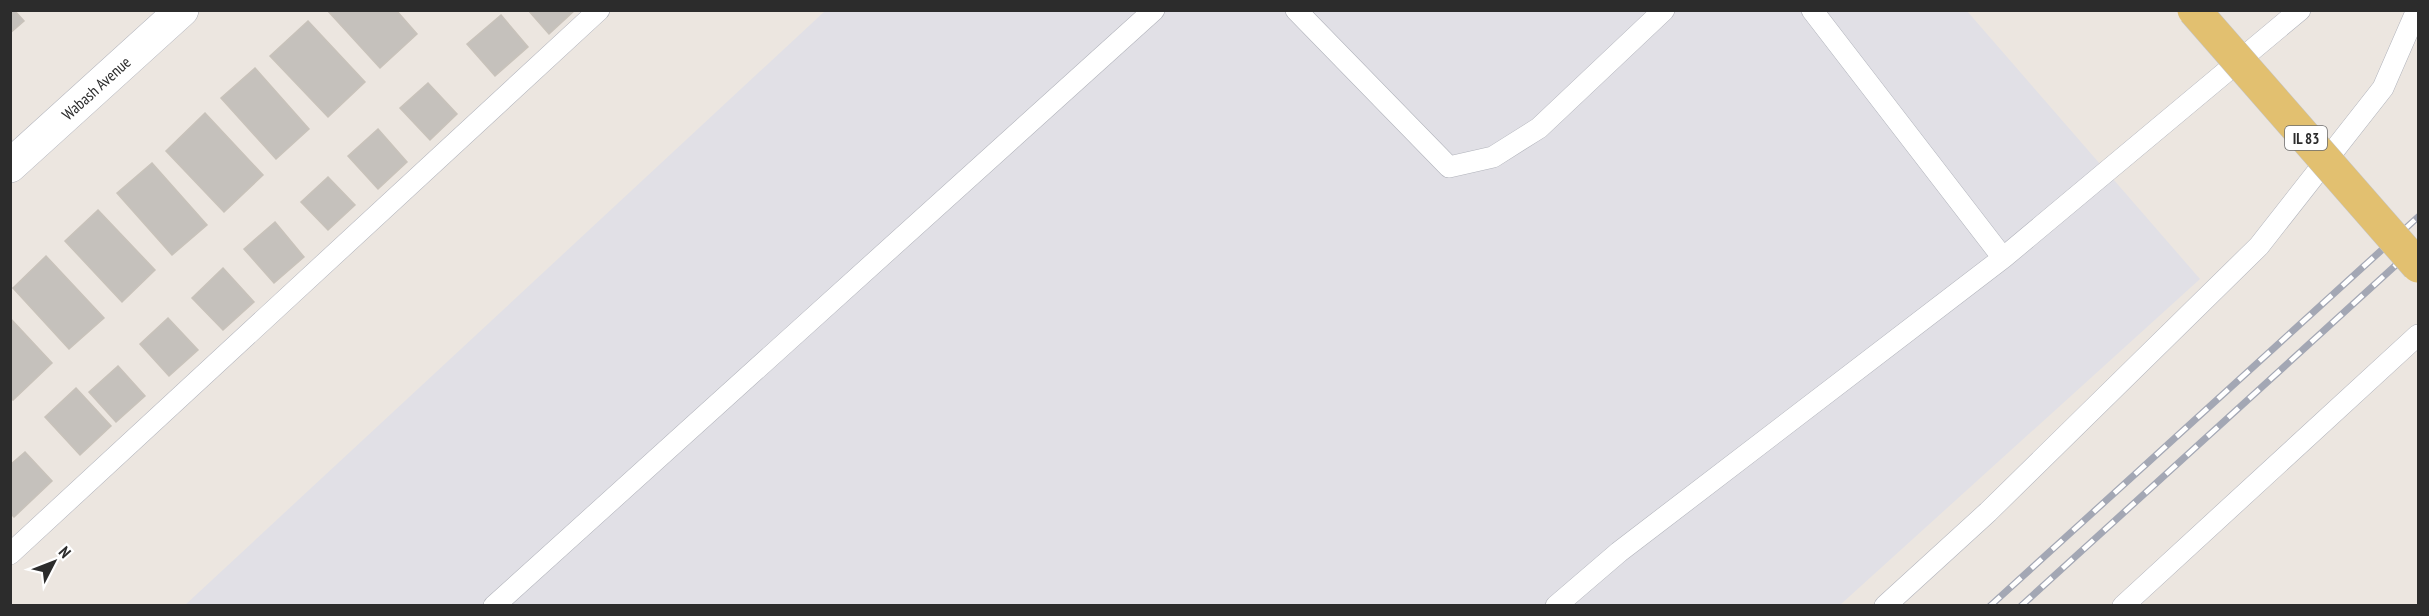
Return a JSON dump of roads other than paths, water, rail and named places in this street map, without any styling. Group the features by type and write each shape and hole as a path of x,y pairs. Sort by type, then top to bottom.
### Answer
{"main road":[{"name":"IL 83","path":"2194,10 2418,266"}],"street":[{"name":"Wabash Avenue","path":"10,166 182,10"}],"lane":[{"path":"10,554 599,10"},
{"path":"494,606 1154,10"},
{"path":"1296,10 1449,166 1493,157 1539,128 1664,10"},
{"path":"1812,10 2003,258"},
{"path":"1556,606 1620,552 2003,258 2300,10"},
{"path":"1885,606 1988,512 2259,246 2383,88 2417,10"},
{"path":"2123,606 2418,335"}],"railway":[{"path":"1990,606 2418,217"},
{"path":"2021,606 2418,245"}]}
